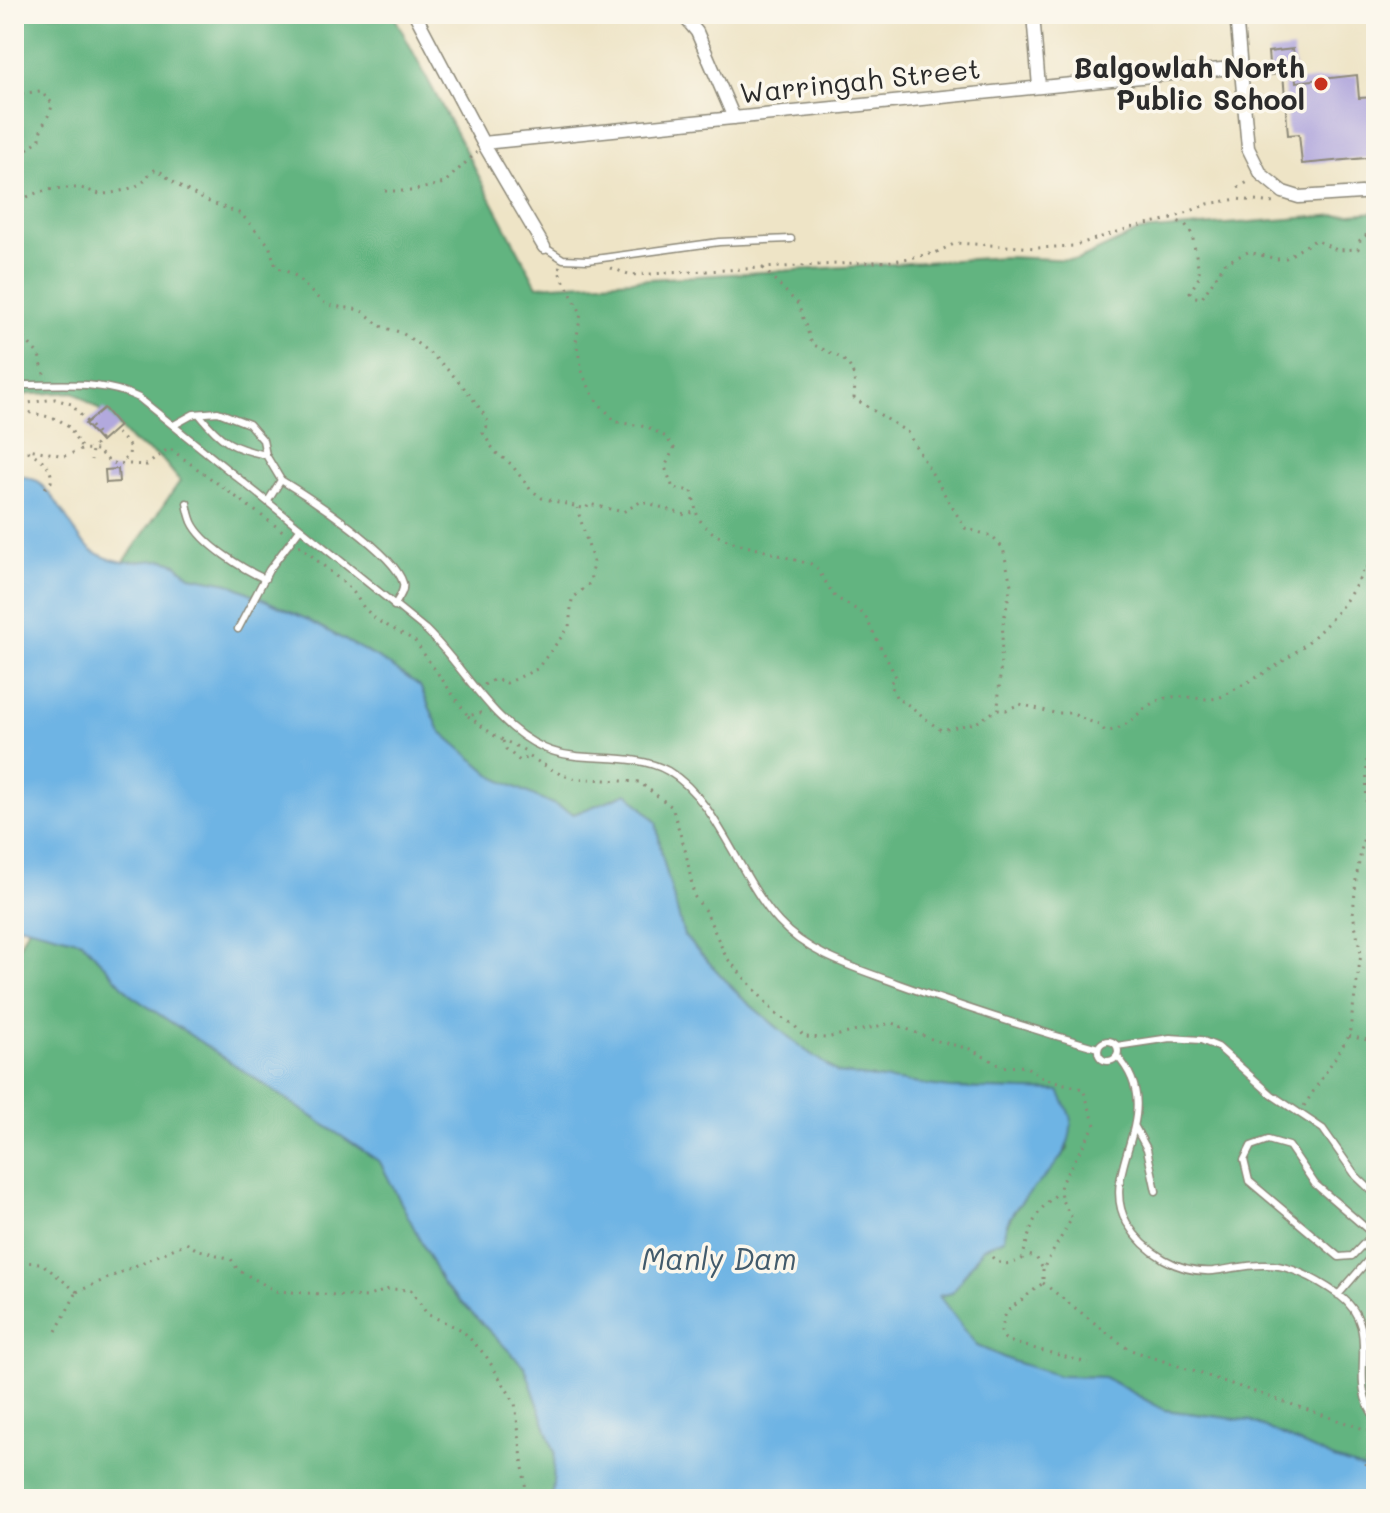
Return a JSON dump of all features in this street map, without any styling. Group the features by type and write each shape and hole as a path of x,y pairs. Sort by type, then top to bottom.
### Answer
{"street":[{"path":"415,14 483,143 544,247"},
{"path":"682,14 697,32 734,118"},
{"path":"1033,14 1039,87"},
{"path":"1236,14 1248,148 1261,174 1283,192 1299,197 1376,192"},
{"name":"Warringah Street","path":"483,143 1241,67"}],"lane":[{"path":"544,247 563,259 588,260 719,242 791,239"},
{"path":"14,385 100,386 122,389 139,398 446,649 494,709 523,736 546,750 633,761 668,772 697,796 780,924 825,955 930,995 1098,1048"},
{"path":"174,425 199,414 218,412 249,424 263,440 266,455 281,480 346,523 394,567 404,589 394,606"},
{"path":"199,414 217,437 238,449 266,455"},
{"path":"268,501 281,480"},
{"path":"187,503 193,525 216,549 265,579"},
{"path":"238,629 265,579 300,529"},
{"path":"1117,1056 1104,1060 1098,1048 1108,1040 1117,1046 1158,1039 1201,1040 1218,1047 1272,1095 1323,1129 1356,1176 1376,1195"},
{"path":"1117,1046 1117,1056 1126,1066 1136,1090 1135,1126 1122,1173 1121,1208 1133,1230 1154,1253 1187,1269 1211,1271 1269,1265 1288,1268 1338,1295 1356,1312 1362,1325 1363,1383 1366,1399 1376,1418"},
{"path":"1135,1126 1147,1149 1156,1191"},
{"path":"1268,1140 1289,1146 1315,1184 1375,1232 1352,1256 1339,1257 1249,1181 1244,1160 1251,1146 1268,1140"},
{"path":"1338,1295 1376,1251"}],"path":[{"path":"14,95 40,91 52,103 52,109 40,129 40,139 27,149 14,153"},
{"path":"385,191 412,191 444,183 483,143"},
{"path":"14,206 25,196 55,189 81,188 101,194 129,188 142,183 150,172 157,169 207,201 241,214 269,245 276,267 297,276 326,304 357,309 383,327 401,332 450,371 489,423 483,433 495,452 511,464 530,489 542,498 586,509 589,504 623,512 642,501 685,515 696,511"},
{"path":"588,260 631,275 894,261 935,253 956,243 1038,248 1073,246 1136,226 1171,219 1208,204 1237,199 1284,205"},
{"path":"1171,219 1185,224 1192,234 1200,276 1190,292 1202,298 1225,263 1248,252 1286,258 1315,240 1337,250 1358,249 1360,240 1376,228"},
{"path":"563,259 558,270 581,313 576,342 583,375 595,399 616,422 648,427 666,437 674,448 665,467 673,488 692,491 696,516 705,525 726,541 811,564 835,597 864,614 896,677 890,683 897,699 911,705 924,720 941,730 976,723 998,709 1006,710 1020,704 1054,713 1070,713 1099,725 1105,731 1114,731 1156,702 1181,695 1217,698 1290,657 1336,616 1354,591 1365,567 1376,569"},
{"path":"762,267 798,304 812,344 847,361 856,379 854,398 907,432 965,528 991,536 1003,548 1011,585 1003,624 998,709"},
{"path":"14,326 39,355 45,377"},
{"path":"14,407 55,399 71,404 101,438 92,449 91,460"},
{"path":"14,407 58,419 70,428 84,449"},
{"path":"117,433 130,447 129,455 121,463"},
{"path":"45,488 51,482 51,472 42,459 29,449 64,456 92,449 111,463 147,465 169,448 293,539 352,590 378,621 414,640 468,716 503,741 572,778 639,782 672,807 694,896 706,912 726,957 777,1015 794,1025 804,1037 826,1038 892,1023 934,1040 970,1049 1003,1067 1025,1066 1043,1078 1083,1089 1095,1125 1060,1192 1035,1216 1022,1259 1007,1264 997,1262 992,1257"},
{"path":"473,683 485,685 495,679 507,683 537,669 569,627 572,599 590,583 593,561 577,508"},
{"path":"468,716 494,709"},
{"path":"503,741 506,749 520,761 533,755"},
{"path":"1300,1112 1349,1036 1361,954 1353,914 1366,824 1367,755 1376,747"},
{"path":"739,985 745,980"},
{"path":"1349,1036 1376,1042"},
{"path":"1043,1283 1043,1269 1072,1218 1060,1192"},
{"path":"56,1331 77,1292 186,1243 231,1259 238,1270 276,1291 366,1297 389,1289 411,1290 427,1314 462,1330 486,1356 515,1403 527,1499"},
{"path":"1024,1254 1036,1257 1043,1269"},
{"path":"14,1264 41,1263 77,1292"},
{"path":"1043,1283 1006,1312 1001,1332 1005,1339 1014,1343 1088,1363"},
{"path":"1043,1283 1128,1349 1373,1432"},
{"path":"1365,1465 1376,1427"}],"green space":[{"path":"14,14 393,14 537,286 1004,257 1078,260 1140,231 1376,212 1376,1473 1334,1459 1251,1421 1164,1410 1104,1377 1059,1376 977,1346 938,1296 952,1293 983,1248 1004,1239 1011,1216 1068,1149 1059,1091 949,1088 838,1073 743,999 684,936 656,822 628,793 574,814 495,778 440,731 420,686 383,661 306,619 228,583 190,576 176,564 165,560 124,562 180,481 161,458 132,442 112,419 74,392 14,395"},
{"path":"28,927 82,941 132,996 380,1162 443,1284 525,1367 555,1453 552,1499 14,1499 14,957"}],"water":[{"name":"Manly Dam","path":"14,473 38,481 92,551 124,562 165,560 176,564 190,576 228,583 306,619 383,661 420,686 440,731 495,778 574,814 628,793 656,822 684,936 743,999 838,1073 949,1088 1059,1091 1071,1121 1069,1139 1062,1155 1015,1210 1007,1224 1004,1239 983,1248 952,1293 939,1296 977,1346 1059,1376 1104,1377 1164,1410 1251,1421 1334,1459 1376,1473 1376,1499 552,1499 555,1453 525,1367 443,1284 380,1162 132,996 82,941 14,924"}],"building":[{"path":"1293,49 1296,82 1357,75 1359,98 1376,97 1376,157 1302,164 1299,134 1288,135 1283,73 1270,75 1268,52"},
{"path":"104,408 119,426 101,442 85,424"},
{"path":"118,469 119,482 106,483 105,470"}],"place":[{"name":"Balgowlah North Public School","path":"1321,84"}]}
